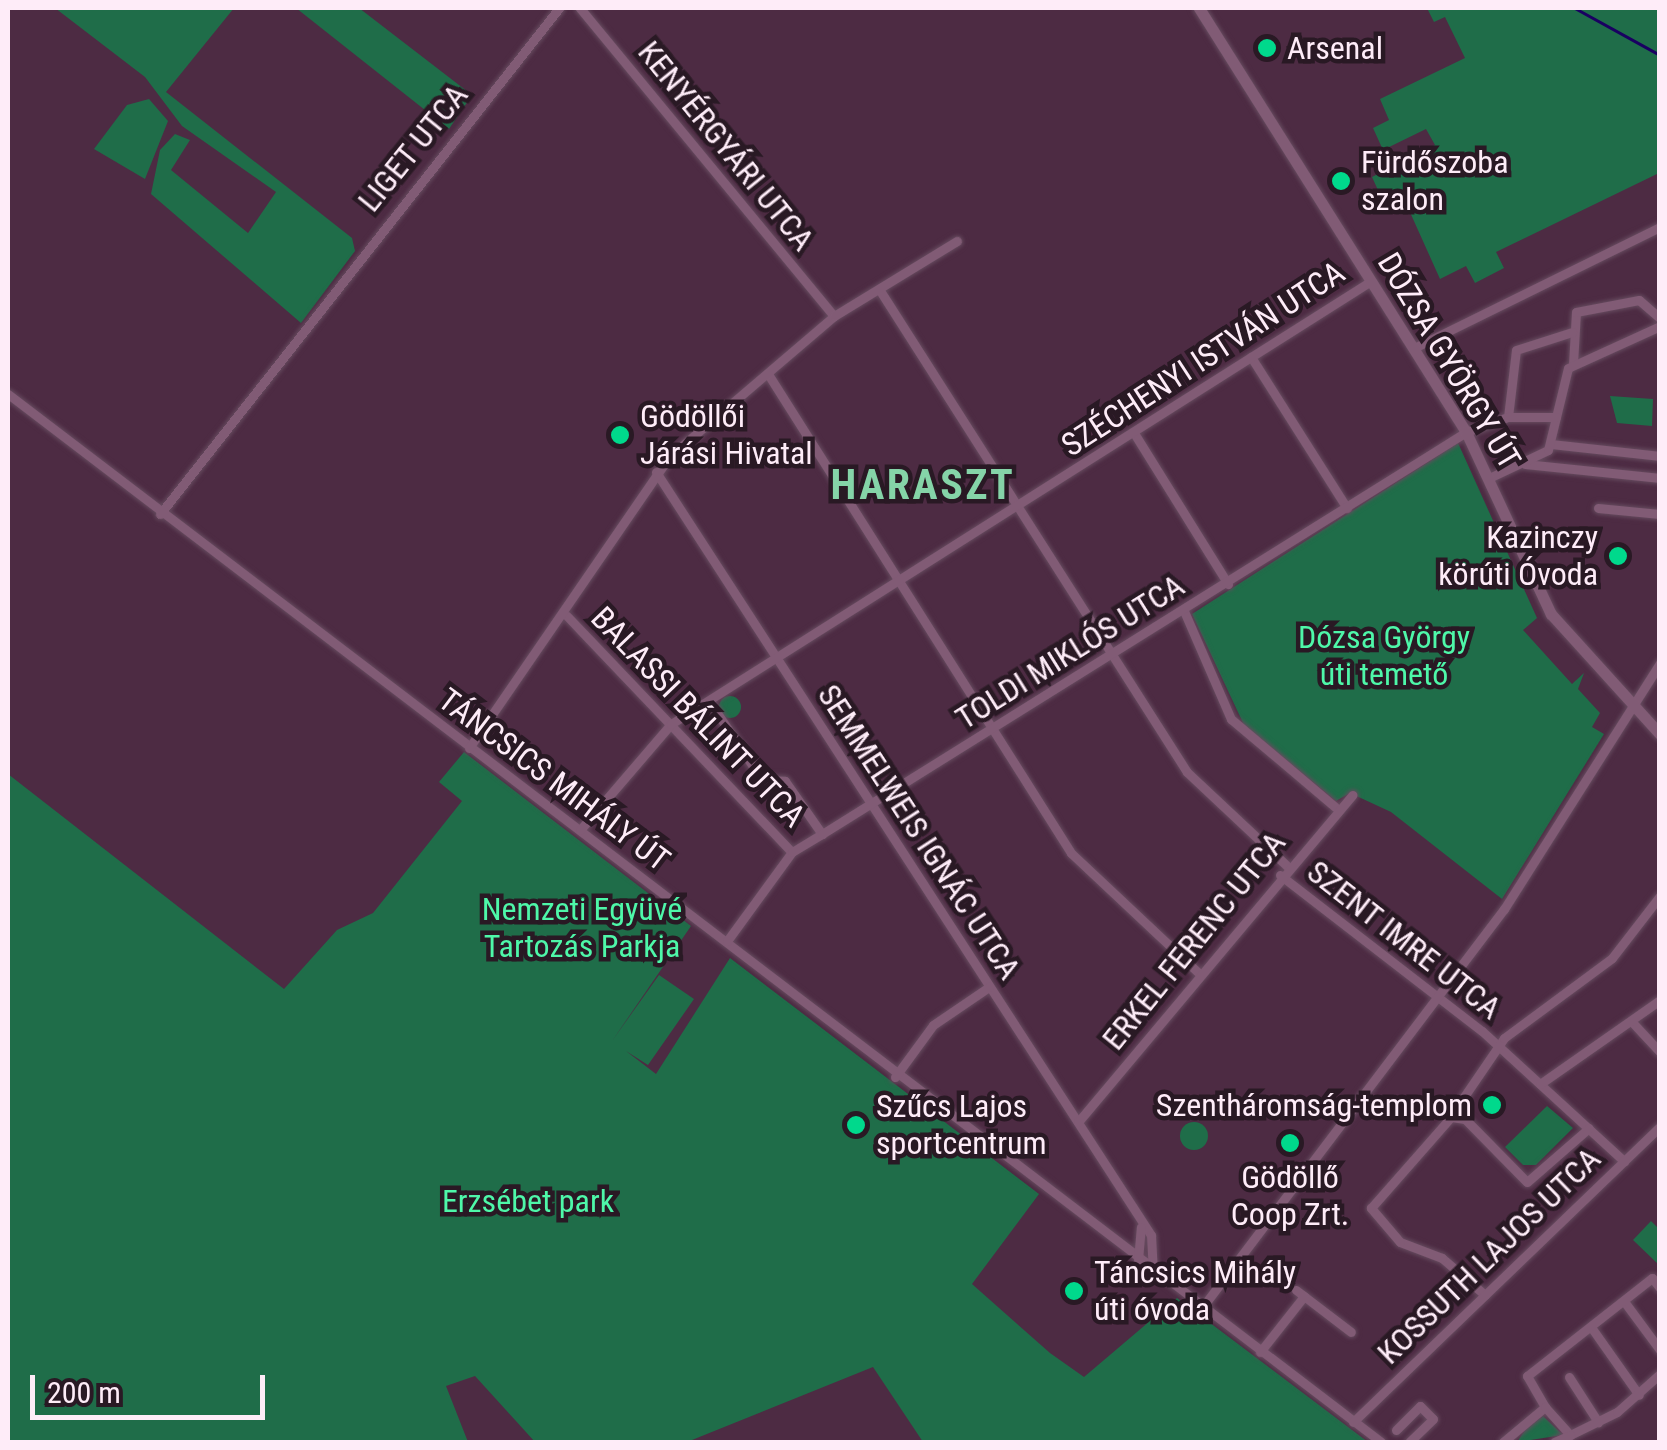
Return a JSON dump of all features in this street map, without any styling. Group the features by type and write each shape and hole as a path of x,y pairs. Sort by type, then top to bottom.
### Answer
{"main road":[{"name":"DÓZSA GYÖRGY ÚT","path":"1199,8 1466,432 1551,614 1660,734"}],"street":[{"name":"LIGET UTCA","path":"160,514 558,8"},
{"name":"KENYÉRGYÁRI UTCA","path":"580,8 834,316"},
{"path":"1414,348 1660,226"},
{"path":"469,748 567,616 656,472 834,316 957,241"},
{"name":"SZÉCHENYI ISTVÁN UTCA","path":"580,830 671,724 1371,281"},
{"path":"879,289 1192,779 1287,866"},
{"path":"1550,444 1572,364 1576,312 1639,300 1660,318"},
{"path":"1572,364 1660,326"},
{"path":"1508,417 1516,350 1572,332"},
{"path":"1251,357 1347,508"},
{"path":"768,374 1088,874 1200,974"},
{"name":"TÁNCSICS MIHÁLY ÚT","path":"8,394 160,514 727,942 894,1076 1381,1442"},
{"name":"TOLDI MIKLÓS UTCA","path":"727,942 792,852 994,730 1466,432 1508,417 1556,417"},
{"path":"1134,433 1228,584"},
{"path":"1489,478 1522,464 1550,444 1660,456"},
{"path":"1522,464 1660,478"},
{"name":"SEMMELWEIS IGNÁC UTCA","path":"656,472 1140,1219 1158,1254 1153,1272"},
{"path":"1598,508 1660,514"},
{"path":"1184,610 1232,719 1335,807"},
{"name":"BALASSI BÁLINT UTCA","path":"567,616 792,852"},
{"path":"1201,1309 1530,872 1660,663"},
{"path":"709,700 762,780 786,781 822,834"},
{"name":"ERKEL FERENC UTCA","path":"1078,1122 1335,807 1352,795"},
{"name":"SZENT IMRE UTCA","path":"1280,875 1498,1045 1624,1161"},
{"path":"1498,1045 1621,950 1660,896"},
{"path":"894,1076 933,1025 989,987"},
{"path":"1540,1084 1660,1000"},
{"path":"1632,1022 1660,1052"},
{"name":"SZENT IMRE UTCA","path":"1459,1104 1498,1045"},
{"path":"1484,1295 1442,1258 1400,1242 1371,1208 1451,1117 1465,1118 1527,1182 1589,1128"},
{"name":"KOSSUTH LAJOS UTCA","path":"1352,1422 1660,1127"},
{"path":"1138,1260 1140,1219"},
{"path":"1570,1435 1525,1379 1652,1278 1660,1288"},
{"path":"1260,1352 1300,1293 1351,1332"},
{"path":"1626,1304 1660,1350"},
{"path":"1592,1327 1639,1395"},
{"path":"1554,1442 1598,1422 1639,1395 1660,1374"},
{"path":"1568,1377 1598,1422"},
{"path":"1396,1430 1420,1406 1433,1418 1409,1442"},
{"path":"1503,1442 1545,1407"}],"green space":[{"path":"55,8 234,8 166,92 352,238 355,251 301,323 151,194 160,150 175,134 190,140 171,170 248,233 276,192 182,126 145,77"},
{"path":"296,8 359,8 472,95 449,129"},
{"path":"1427,8 1659,8 1659,173 1496,252 1504,268 1475,283 1466,266 1440,279 1400,190 1382,199 1372,177 1435,145 1426,129 1383,150 1373,128 1389,120 1380,99 1465,58 1445,17 1434,22"},
{"path":"149,99 168,121 145,179 94,149 127,105"},
{"path":"1610,396 1653,399 1652,426 1617,423"},
{"name":"Dózsa György úti temető","path":"1458,443 1537,618 1523,630 1572,684 1584,673 1578,689 1600,713 1592,727 1604,734 1502,899 1391,812 1350,793 1336,801 1244,725 1192,614"},
{"path":"730,696 738,699 738,715 730,718 722,715 719,707 722,699"},
{"path":"464,752 691,926 612,1041 659,975 694,999 648,1065 626,1051 656,1074 730,958 1039,1194 972,1284 1050,1353 1084,1377 1177,1298 1368,1442 923,1442 873,1367 687,1442 535,1442 475,1376 446,1386 468,1442 8,1442 8,774 284,989 337,930 373,913 462,801 439,782"},
{"path":"1547,1106 1573,1128 1536,1165 1523,1165 1505,1147"},
{"path":"1194,1122 1204,1126 1208,1136 1204,1146 1194,1150 1184,1146 1180,1136 1184,1126"},
{"path":"1651,1221 1659,1229 1659,1265 1633,1240"},
{"path":"1543,1416 1563,1435 1517,1442 1525,1430"}],"waterway":[{"path":"1575,8 1660,55"}],"place":[{"name":"Arsenal","path":"1267,48"},
{"name":"Fürdőszoba szalon","path":"1341,181"},
{"name":"Gödöllői Járási Hivatal","path":"620,435"},
{"name":"Kazinczy körúti Óvoda","path":"1618,556"},
{"name":"Szentháromság-templom","path":"1492,1105"},
{"name":"Szűcs Lajos sportcentrum","path":"856,1125"},
{"name":"Gödöllő Coop Zrt.","path":"1290,1143"},
{"name":"Táncsics Mihály úti óvoda","path":"1074,1291"}],"district":[{"name":"HARASZT","path":"923,485"}],"park label":[{"name":"Nemzeti Együvé Tartozás Parkja","path":"582,928"},
{"name":"Erzsébet park","path":"528,1201"}]}
